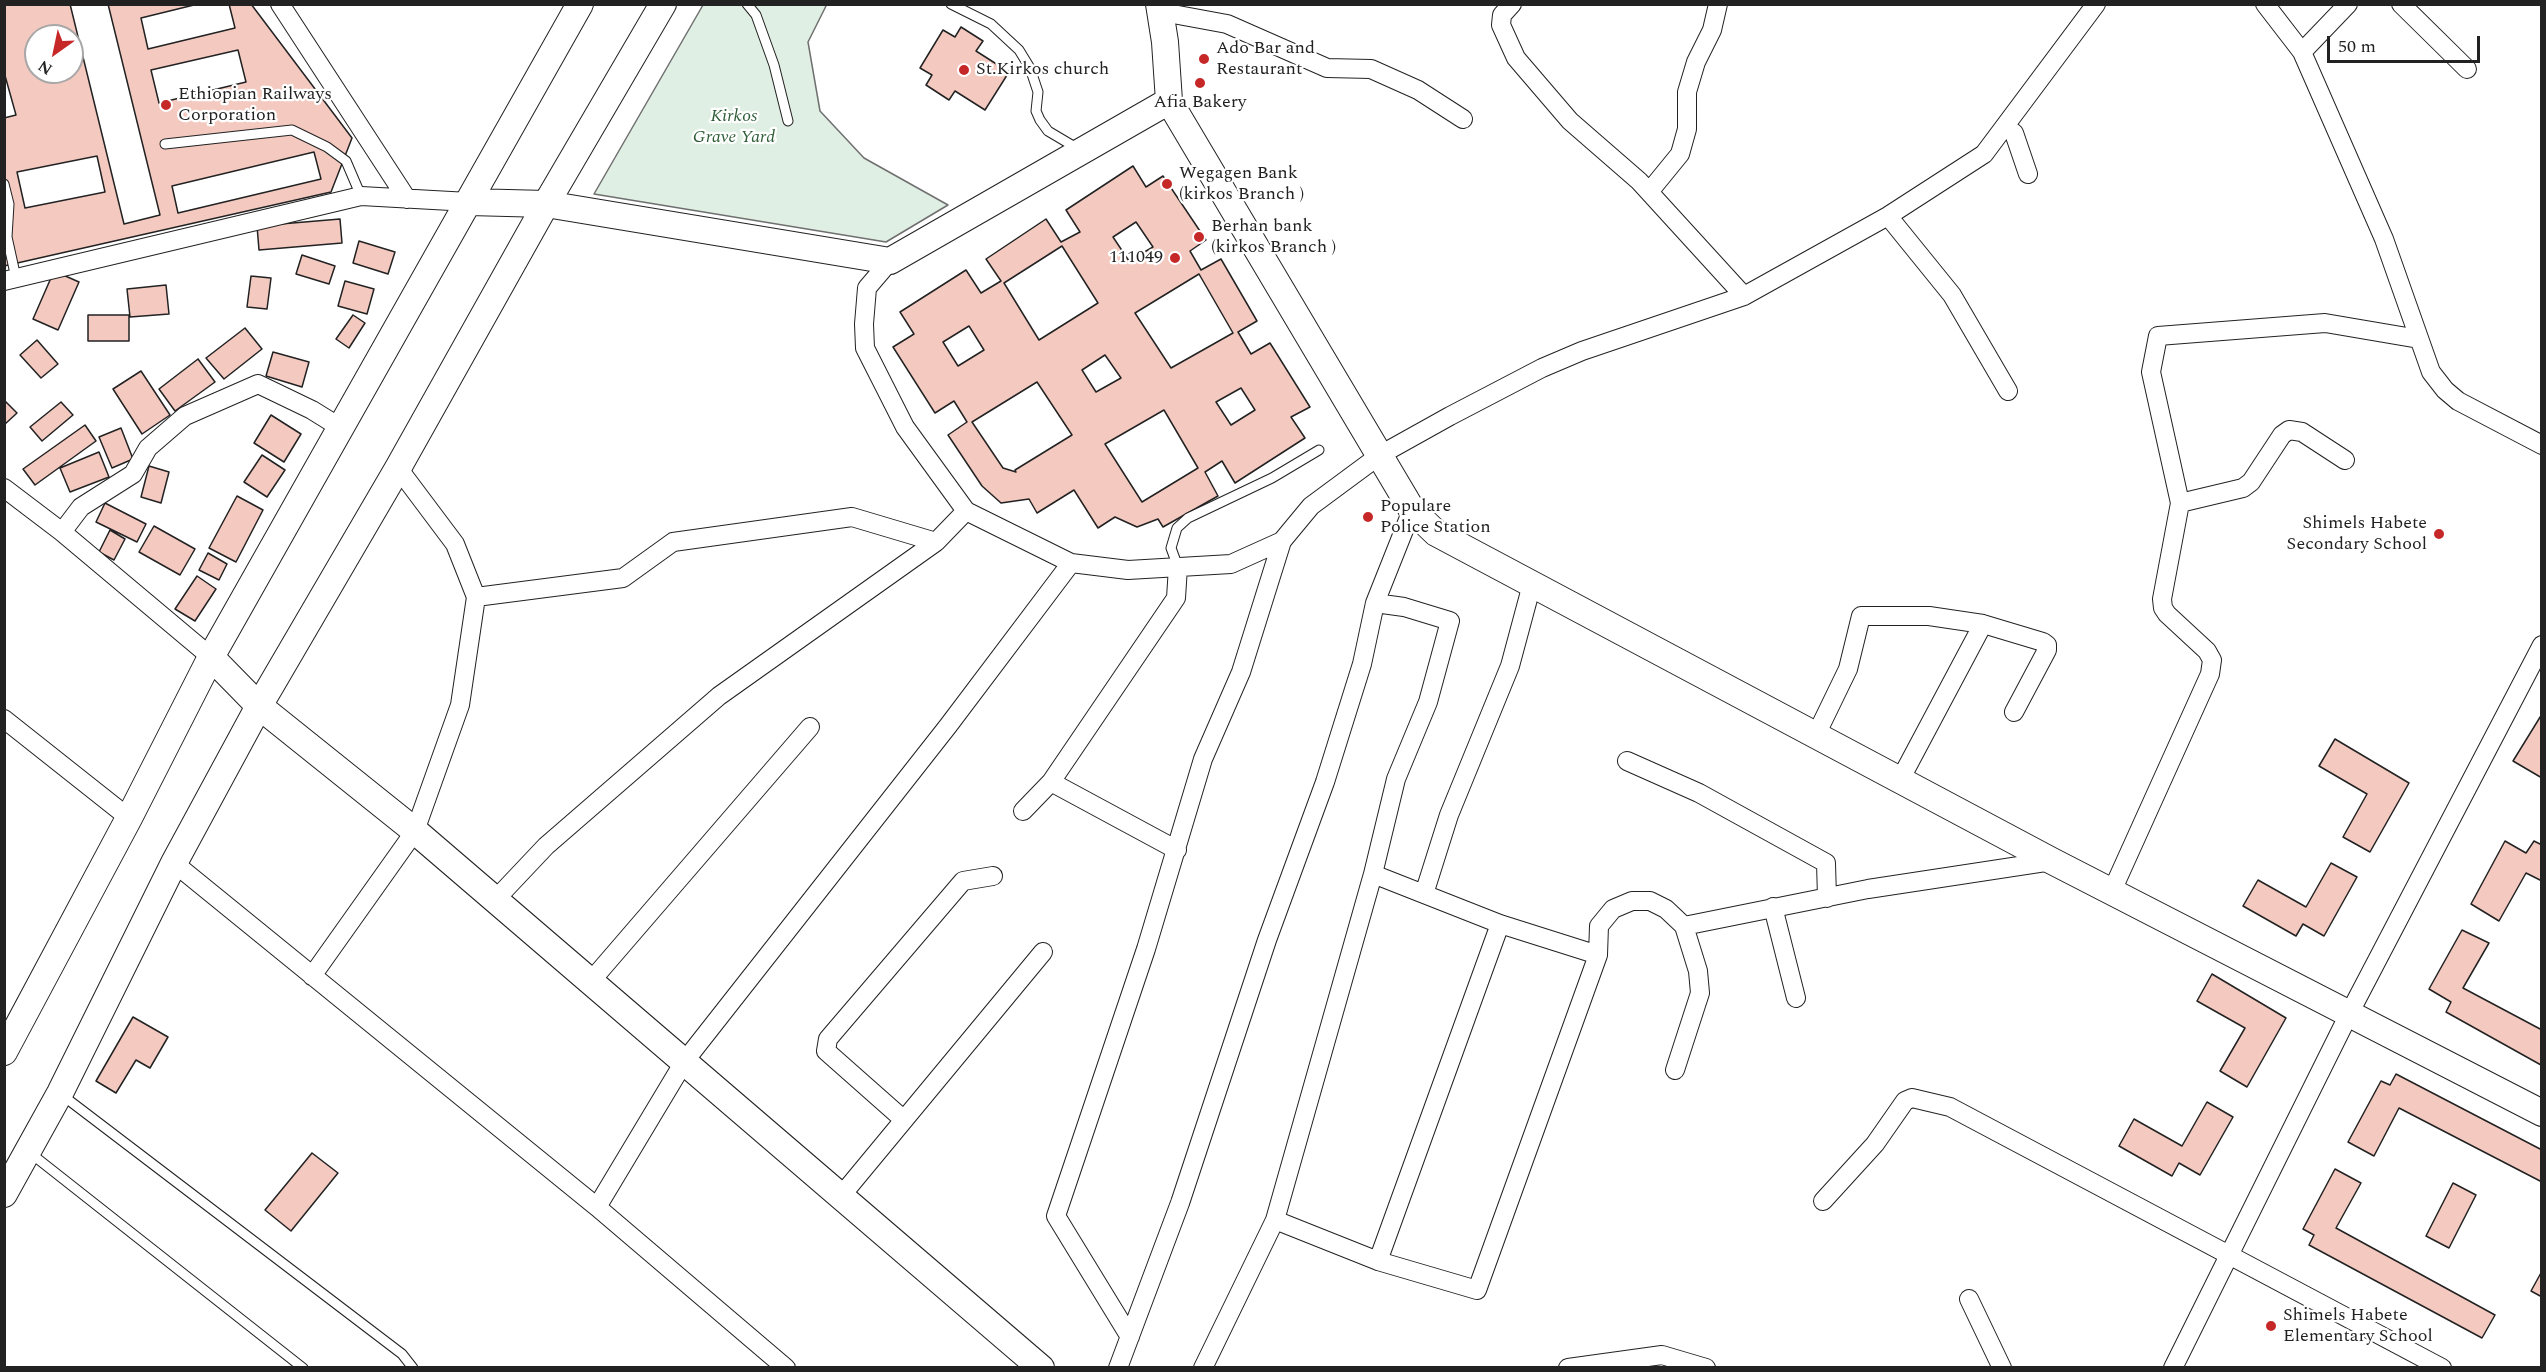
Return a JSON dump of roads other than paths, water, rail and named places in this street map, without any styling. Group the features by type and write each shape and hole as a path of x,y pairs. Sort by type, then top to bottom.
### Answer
{"street":[{"path":"280,4 406,199"},
{"path":"4,1052 129,818 211,657 580,4"},
{"path":"4,1194 60,1093 174,864 259,706 663,4"},
{"path":"1512,4 1502,15 1501,25 1516,58 1570,121 1649,192 1744,296"},
{"path":"1649,192 1680,154 1687,129 1687,92 1696,62 1712,30 1718,4"},
{"path":"1130,1337 1056,1216 1146,949 1203,759 1241,672 1282,541 1311,506 1380,455 1542,368 1603,344 1744,296 1888,216 1984,154 2096,4"},
{"path":"2265,4 2302,52 2384,239 2431,372 2445,390 2458,401 2541,445"},
{"path":"2302,52 2348,4"},
{"path":"2401,4 2467,69"},
{"path":"1463,119 1418,90 1371,69 1327,68 1227,24 1165,7 1168,101 1413,510 1436,533 2052,861 2541,1113"},
{"path":"1168,101 890,261 867,288 865,348 905,428 966,511 1071,563 1128,570 1231,564 1282,541"},
{"path":"2005,127 2014,133 2028,174"},
{"path":"10,280 361,196 546,204 890,261"},
{"path":"1888,216 1952,294 2008,391"},
{"path":"2112,891 2210,674 2212,660 2207,651 2163,608 2162,599 2180,503 2151,372 2158,336 2325,322 2419,339"},
{"path":"62,532 81,507 133,474 148,447 185,416 258,384 312,410 340,428"},
{"path":"2180,503 2243,488 2251,482 2282,435 2289,430 2302,432 2344,460"},
{"path":"312,976 415,831 460,705 476,597 455,544 398,468"},
{"path":"4,488 62,532 211,657 259,706 415,831 1041,1368"},
{"path":"1119,1368 1180,1203 1267,940 1325,782 1362,664 1375,603 1413,510"},
{"path":"495,900 546,846 719,696 936,542 966,511"},
{"path":"476,597 623,578 673,542 852,517 936,542"},
{"path":"597,1207 684,1062 948,726 1071,563"},
{"path":"1023,811 1051,782 1176,598 1178,567"},
{"path":"1424,894 1449,815 1510,666 1532,584"},
{"path":"1203,1368 1275,1220 1373,874 1396,779 1428,702 1450,621 1404,607 1375,603"},
{"path":"1816,735 1848,669 1861,616 1929,616 1983,624 2043,642 2048,647 2014,712"},
{"path":"1900,780 1983,624"},
{"path":"2172,1368 2349,1014 2541,645"},
{"path":"4,719 129,818"},
{"path":"591,981 810,727"},
{"path":"1627,761 1699,793 1826,863 1827,898"},
{"path":"1051,782 1177,850"},
{"path":"1684,926 1868,889 2052,861"},
{"path":"174,864 597,1207 786,1368"},
{"path":"1373,874 1500,924 1598,955"},
{"path":"904,1120 826,1051 828,1039 963,881 993,876"},
{"path":"1275,1220 1378,1261 1477,1290 1598,955 1599,926 1613,909 1632,901 1650,901 1666,909 1684,926 1698,971 1700,993 1675,1070"},
{"path":"1773,907 1796,998"},
{"path":"1378,1261 1500,924"},
{"path":"841,1196 1042,952"},
{"path":"1823,1201 1875,1144 1900,1105 1912,1098 1950,1107 2442,1368"},
{"path":"1969,1299 2002,1368"},
{"path":"1568,1368 1662,1355 1706,1368"}],"lane":[{"path":"747,4 756,15 774,65 788,121"},
{"path":"951,4 991,24 1019,50 1030,68 1038,92 1036,111 1040,120 1048,131 1082,151"},
{"path":"165,144 292,130 327,147 346,162 361,196"},
{"path":"4,184 9,204 7,237 10,280"},
{"path":"1178,567 1171,548 1177,528 1188,518 1272,478 1318,450"},
{"path":"60,1093 402,1354 413,1368"},
{"path":"28,1152 303,1368"}],"place":[{"name":"Ado Bar and Restaurant","path":"1204,59"},
{"name":"St.Kirkos church","path":"964,70"},
{"name":"Afia Bakery","path":"1200,83"},
{"name":"Ethiopian Railways Corporation","path":"166,105"},
{"name":"Wegagen Bank (kirkos Branch )","path":"1167,184"},
{"name":"Berhan bank (kirkos Branch )","path":"1199,237"},
{"name":"111049","path":"1175,258"},
{"name":"Populare Police Station","path":"1368,517"},
{"name":"Shimels Habete Secondary School","path":"2439,534"},
{"name":"Shimels Habete Elementary School","path":"2271,1326"}],"park label":[{"name":"Kirkos Grave Yard","path":"734,127"}]}
